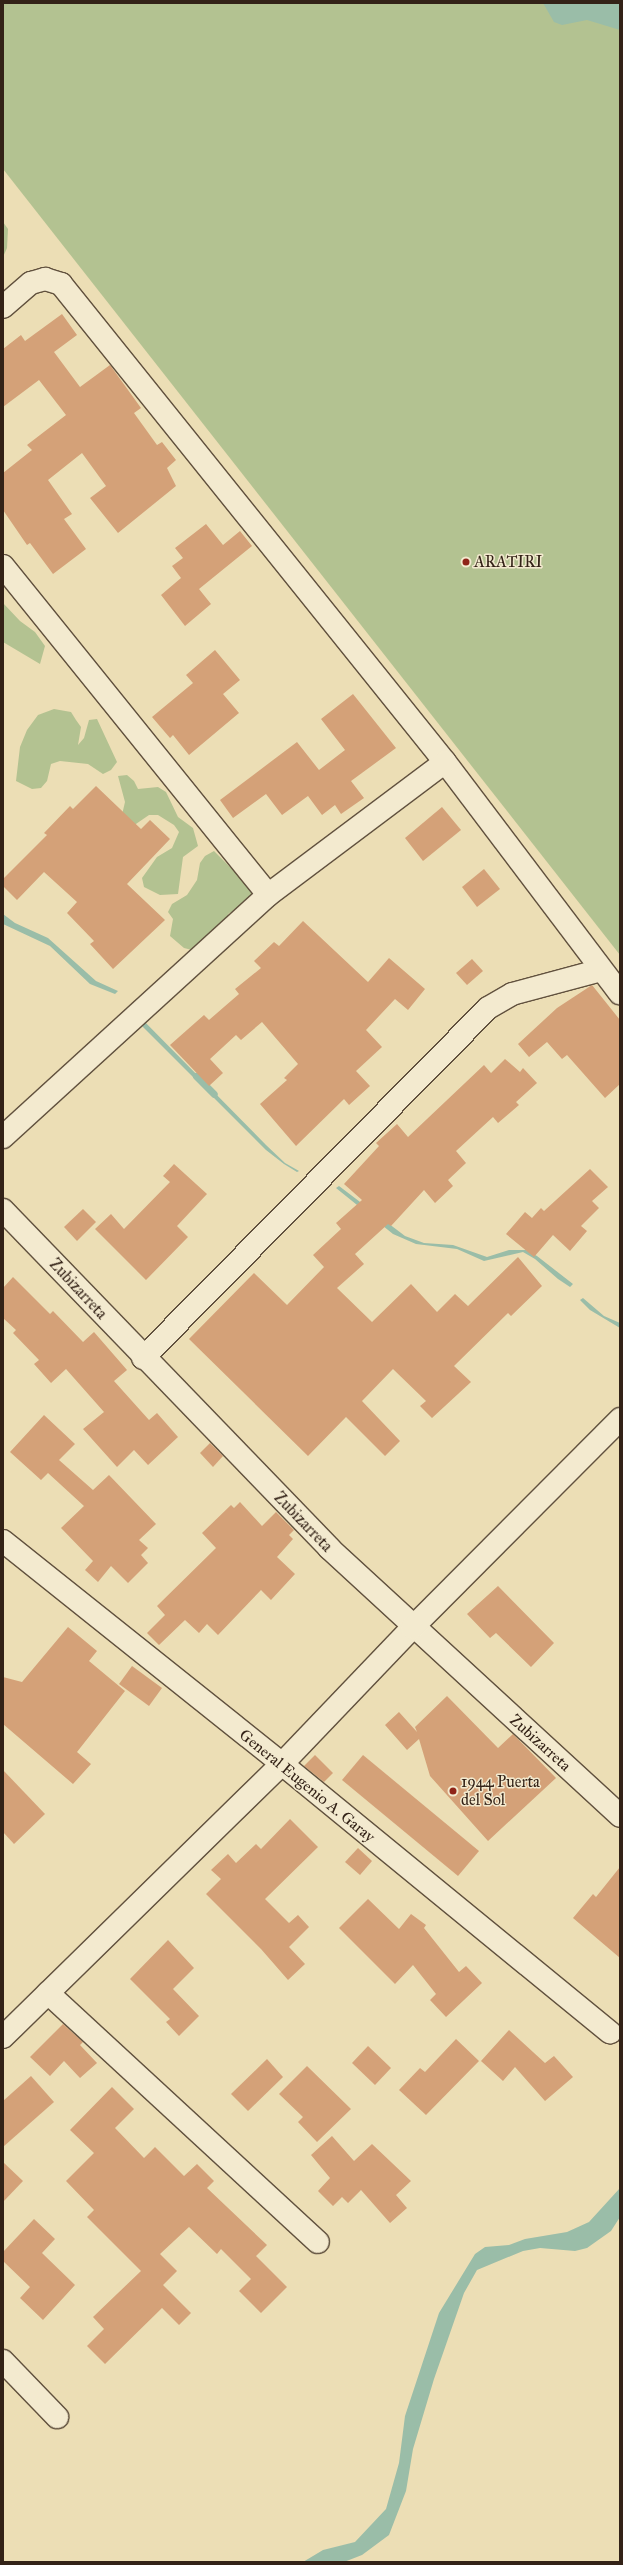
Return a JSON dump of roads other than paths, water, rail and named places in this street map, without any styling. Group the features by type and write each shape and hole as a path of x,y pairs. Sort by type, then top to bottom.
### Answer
{"street":[{"path":"3,307 31,283 45,279 61,284 445,762 601,970 620,993"},
{"path":"3,566 268,895"},
{"path":"3,1138 268,895 445,762"},
{"path":"143,1358 488,1008 512,994 601,970"},
{"name":"Zubizarreta","path":"3,1210 143,1358 329,1548 412,1628 620,1816"},
{"path":"3,2037 282,1764 412,1628 620,1419"},
{"name":"General Eugenio A. Garay","path":"3,1541 282,1764 610,2032"},
{"path":"48,1993 318,2242"},
{"path":"3,2361 57,2417"}],"waterway":[{"path":"196,1076 214,1094"}],"place":[{"name":"ARATIRI","path":"466,562"},
{"name":"1944 Puerta del Sol","path":"453,1791"}]}
